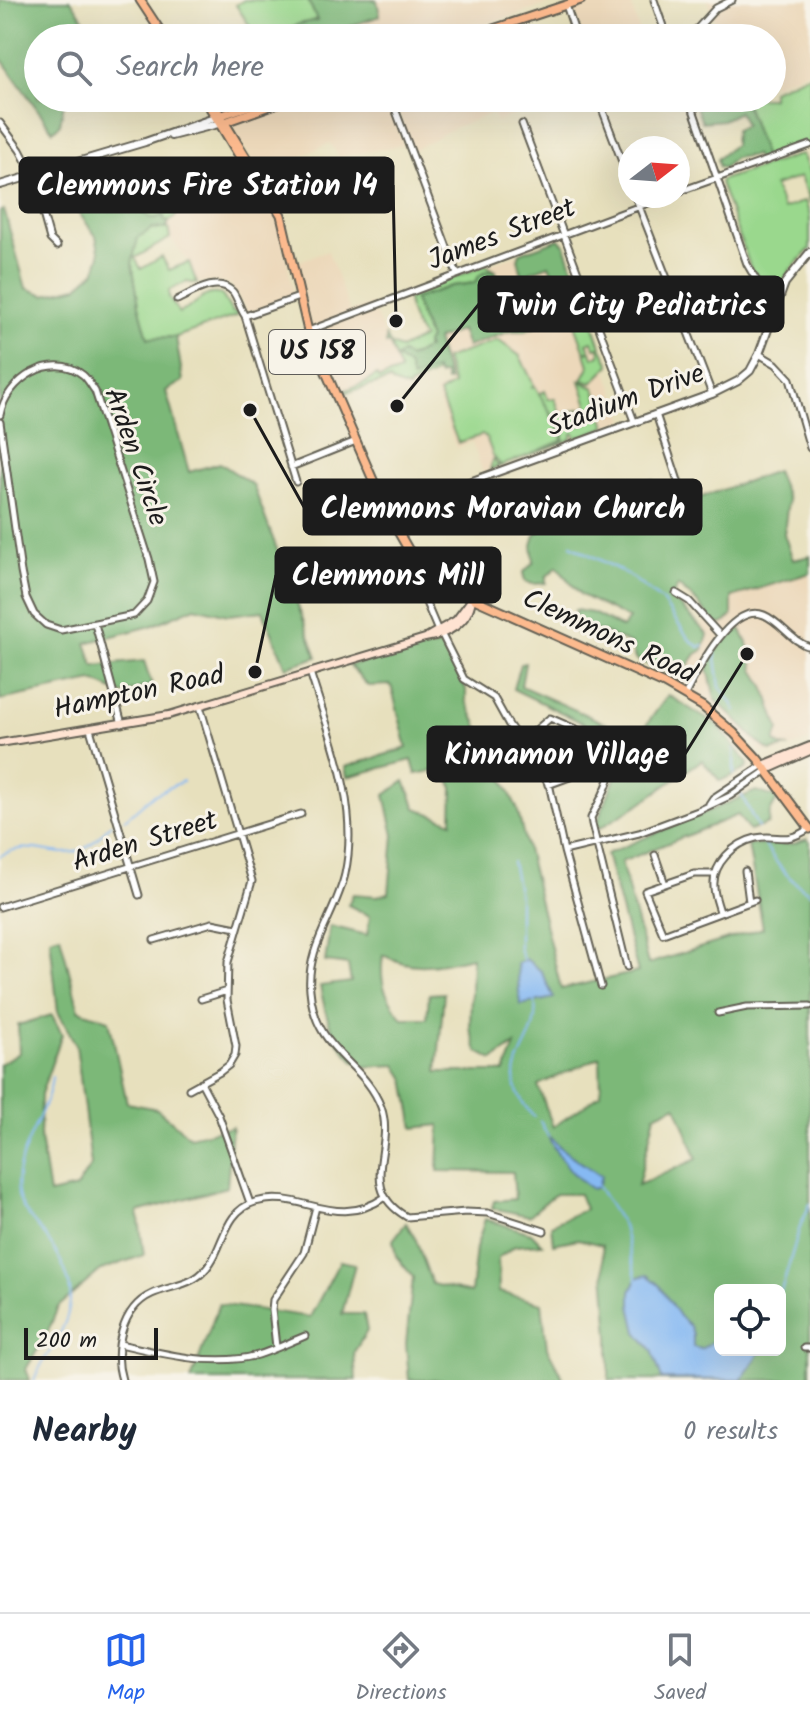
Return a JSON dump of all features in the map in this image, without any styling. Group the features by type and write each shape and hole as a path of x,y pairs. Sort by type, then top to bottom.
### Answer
{"main road":[{"path":"140,0 156,24"},
{"path":"508,24 581,0"},
{"name":"Clemmons Road","path":"215,112 286,226 308,331 387,512 408,549 434,575 472,599 685,695 725,724 765,767"},
{"name":"Clemmons Road","path":"217,112 221,120"},
{"path":"221,120 240,112"},
{"path":"221,120 247,112"},
{"path":"440,633 465,617 471,609 472,599"},
{"name":"Hampton Road","path":"0,743 122,724 200,706 440,633"},
{"path":"765,767 810,748"},
{"name":"US 158","path":"765,767 810,828"}],"street":[{"path":"654,0 662,24"},
{"path":"701,24 716,8 732,0"},
{"path":"566,5 572,24"},
{"path":"396,112 457,274"},
{"path":"603,112 618,151"},
{"path":"694,112 752,275 766,292 778,299"},
{"path":"0,185 221,120"},
{"path":"0,123 26,159 50,239 57,246"},
{"path":"522,124 634,421"},
{"path":"690,188 810,145"},
{"name":"James Street","path":"308,331 632,208"},
{"path":"639,208 712,394"},
{"name":"Stadium Drive","path":"387,512 712,394 743,377 759,354 788,277 810,252"},
{"path":"177,300 209,286 219,285 232,292 245,316 296,482"},
{"path":"245,316 299,297"},
{"path":"759,354 776,364 790,379 810,448"},
{"name":"Arden Circle","path":"0,415 3,399 15,383 49,366 66,368 83,375 95,391 154,582 147,601 134,615 61,630 46,625 34,614 26,597 21,572 0,422"},
{"path":"656,414 682,493"},
{"path":"291,467 356,441"},
{"path":"310,581 408,549"},
{"path":"416,579 464,679 494,698 542,771 601,986"},
{"path":"676,593 689,601 720,635"},
{"path":"685,695 720,635 746,616 758,613 767,616 810,647"},
{"path":"95,624 122,724"},
{"path":"310,672 348,800 350,823 344,880 316,948 310,971 311,1002 330,1045 369,1087 381,1108 385,1130 379,1181 385,1197 392,1207 407,1217 488,1213 544,1231"},
{"path":"189,1089 229,1065 235,1055 227,991 228,962 252,881 200,706"},
{"path":"522,742 550,718 607,745 614,767 591,818 627,967"},
{"path":"90,729 139,895"},
{"path":"542,771 573,760 580,763 581,772 548,785"},
{"path":"564,851 639,833 708,805 713,798 728,793 765,767"},
{"name":"Arden Street","path":"0,907 301,814"},
{"path":"720,912 714,890 715,874 727,855 747,841 760,837 791,839 810,828"},
{"path":"655,855 665,884"},
{"path":"715,874 694,874 645,891 663,934 752,901 745,871"},
{"path":"154,940 212,923 237,928"},
{"path":"201,999 227,991"},
{"path":"718,1013 747,1007 810,1006"},
{"path":"201,1082 219,1116 250,1203"},
{"path":"122,1380 118,1362 120,1344 127,1318 133,1309 151,1294 203,1273 217,1252 228,1222 239,1210 250,1203 274,1198 352,1211 385,1197"},
{"path":"276,1347 273,1300 304,1253 316,1207"},
{"path":"120,1344 183,1358 246,1357 305,1336"}],"shaded area":[{"path":"561,0 488,24 353,24 380,16 375,1"},
{"path":"599,0 630,0 637,24 579,24 575,11"},
{"path":"708,0 810,0 810,70 786,79 786,24 716,24"},
{"path":"263,112 392,112 403,145 339,157 330,143 261,176 234,131 238,121"},
{"path":"399,112 523,112 496,122 493,113 451,129 412,151"},
{"path":"250,177 279,220 294,296 248,313 230,284 197,282 189,262 170,238 168,227 176,216 174,207"},
{"path":"328,251 350,312 371,304 401,371 338,395 314,337 303,302 296,262"},
{"path":"520,254 550,261 578,294 625,420 483,473 472,442 456,448 435,392 450,385 435,340 461,330 467,347 486,266"},
{"path":"810,559 810,741 777,752 761,752 722,710 703,696 672,681 694,632 726,598"}],"green space":[{"path":"0,0 71,0 87,24 24,24 24,91 0,57"},
{"path":"244,0 308,0 317,19 303,24 248,24 236,5"},
{"path":"308,0 377,0 380,16 356,24 299,24 317,20"},
{"path":"810,74 810,143 765,158 749,112 786,112 786,84"},
{"path":"39,112 62,112 60,124 53,131"},
{"path":"698,112 739,112 723,120 702,122"},
{"path":"739,112 749,112 765,158 757,161 755,155 734,158 724,168 719,167 717,159 734,145 735,130 745,125"},
{"path":"802,154 810,174 810,204 800,177 774,186 783,209 805,201 810,216 810,249 790,270 775,296 758,281 751,269 720,183 721,180"},
{"path":"91,162 108,208 129,192 124,163 133,196 141,210 154,219 164,215 164,221 169,222 166,229 152,228 138,238 132,263 148,338 176,337 183,381 166,391 189,472 220,463 253,485 317,657 286,667 263,611 228,615 195,607 151,626 86,643 94,666 144,661 152,685 122,694 93,681 0,700 0,211 4,210 26,288 45,295 77,287 95,271 100,255 96,236 81,216 62,172"},
{"path":"196,184 204,192 203,195 174,207 176,216 169,222 164,221 164,216 146,216 135,201 166,198"},
{"path":"168,227 170,238 135,258 141,269 162,257 169,270 189,262 197,284 187,282 169,290 169,297 179,313 210,294 222,295 232,312 238,312 236,316 176,337 148,338 132,263 137,238 153,228"},
{"path":"559,239 565,245 581,292 559,291 549,265 522,275 518,259 520,253"},
{"path":"486,265 496,271 474,283 452,286 414,299 429,339 426,350 404,363 436,370 437,373 408,389 390,380 341,394 376,375 379,379 400,371 389,343 386,344 386,337 391,345 400,349 423,338 412,318 408,295"},
{"path":"487,271 496,271 503,302 512,319 519,324 538,320 540,325 525,331 510,331 467,347 461,330 436,340 449,381 446,382 444,374 439,376 435,370 412,379 408,366 396,358 402,353 409,358 428,348 426,343 429,339 414,299 452,286 474,283"},
{"path":"586,303 610,365 592,383 582,380 589,366 585,353 591,351 593,358 600,355 599,347 595,348 592,341 587,343 590,350 585,352 571,313 563,317 561,311"},
{"path":"498,340 520,356 534,385 531,387 535,386 539,394 545,391 548,399 555,399 561,415 582,408 577,411 578,416 584,414 582,410 585,409 586,417 580,419 581,425 587,422 588,405 580,381 595,388 606,427 576,438 574,433 572,439 490,470 493,459 497,465 500,464 494,458 486,437 482,435 458,443 439,394 453,385 445,359","holes":["543,400 564,433 564,439 561,442 533,453 561,441 563,436"]},
{"path":"776,471 788,500 784,534 793,560 810,556 810,573 732,597 732,616 723,624 716,624 678,586 672,597 708,635 703,650 696,654 683,673 675,676 635,659 631,644 597,630 587,636 576,633 575,610 593,613 622,628 629,619 581,595 557,567 546,577 546,583 525,581 523,573 534,562 532,545 535,535 548,525 551,516 538,481 546,478 563,511 588,505 652,480 662,511"},
{"path":"740,629 751,650 754,670 764,686 779,729 775,742 789,747 770,751 715,699 707,664 723,640"},
{"path":"441,645 466,689 466,701 517,808 561,989 638,972 606,854 756,791 778,798 770,812 768,824 749,831 738,815 621,862 648,964 763,928 748,845 793,844 807,839 810,842 810,1380 609,1380 602,1245 578,1239 553,1244 551,1225 585,1209 579,1194 555,1194 529,1216 492,1208 494,1201 515,1199 513,1172 438,1171 440,1125 414,1128 405,1079 396,1065 362,1067 337,1041 328,1021 320,986 351,982 348,965 325,962 330,926 367,935 370,916 348,905 353,894 377,896 389,893 394,835 385,795 405,781 416,808 452,822 453,788 445,769 416,774 412,760 347,777 345,767 407,748 391,685 368,686 349,665","holes":["383,955 417,965 472,957 470,1028 477,1051 493,1060 515,1045 505,1072 437,1072 444,993 429,994 427,1018 402,1018 385,989","600,1057 601,1094 553,1127 538,1085","676,1105 697,1159 638,1185 655,1115"]},
{"path":"525,663 521,686 607,724 633,743 668,695 718,726 748,764 746,769 720,781 702,760 600,828 596,825 627,749 622,742 513,689 520,664"},
{"path":"60,935 79,1010 109,1020 127,1103 157,1109 190,1137 232,1127 227,1187 138,1212 144,1255 101,1270 58,1307 47,1334 26,1369 30,1380 0,1380 0,1064 19,1053 18,1025 52,1015 62,1034 41,1094 40,1138 49,1194 76,1188 91,1165 76,1045 58,1012 50,938"},
{"path":"485,1219 531,1233 542,1244 515,1246 498,1258 499,1292 542,1303 547,1348 564,1380 409,1380 406,1344 413,1277 396,1256 393,1240 406,1223 416,1240 432,1284 471,1293 476,1248"},
{"path":"340,1261 355,1264 342,1314 364,1314 367,1331 354,1352 356,1380 191,1380 219,1304 310,1317"}],"water":[{"path":"526,959 541,971 554,998 520,1005 517,964"},
{"path":"547,1134 563,1150 601,1176 598,1187 592,1189 572,1172"},
{"path":"647,1275 659,1285 679,1316 690,1326 693,1347 701,1349 714,1341 714,1356 758,1356 741,1380 662,1379 652,1350 637,1332 631,1292 638,1277"}],"waterway":[{"path":"571,545 627,574 662,601 689,639 699,647 704,645"},
{"path":"715,651 720,687 736,711"},
{"path":"734,749 734,774"},
{"path":"125,819 152,796 183,781"},
{"path":"741,794 758,828"},
{"path":"0,856 22,849 72,853 94,842 111,824"},
{"path":"763,842 783,870 810,893"},
{"path":"512,862 519,896 519,948 523,959"},
{"path":"534,1117 515,1084 516,1071 535,1018 535,1000"},
{"path":"34,1380 60,1333 70,1306 64,1268 23,1207 18,1194 20,1163 44,1106 52,1077"},
{"path":"540,1121 548,1136"},
{"path":"597,1185 623,1226 637,1281"},
{"path":"783,1284 810,1204"}],"place":[{"name":"Clemmons Fire Station 14","path":"396,321"},
{"name":"Twin City Pediatrics","path":"397,406"},
{"name":"Clemmons Moravian Church","path":"250,410"},
{"name":"Kinnamon Village","path":"747,654"},
{"name":"Clemmons Mill","path":"255,672"}]}
